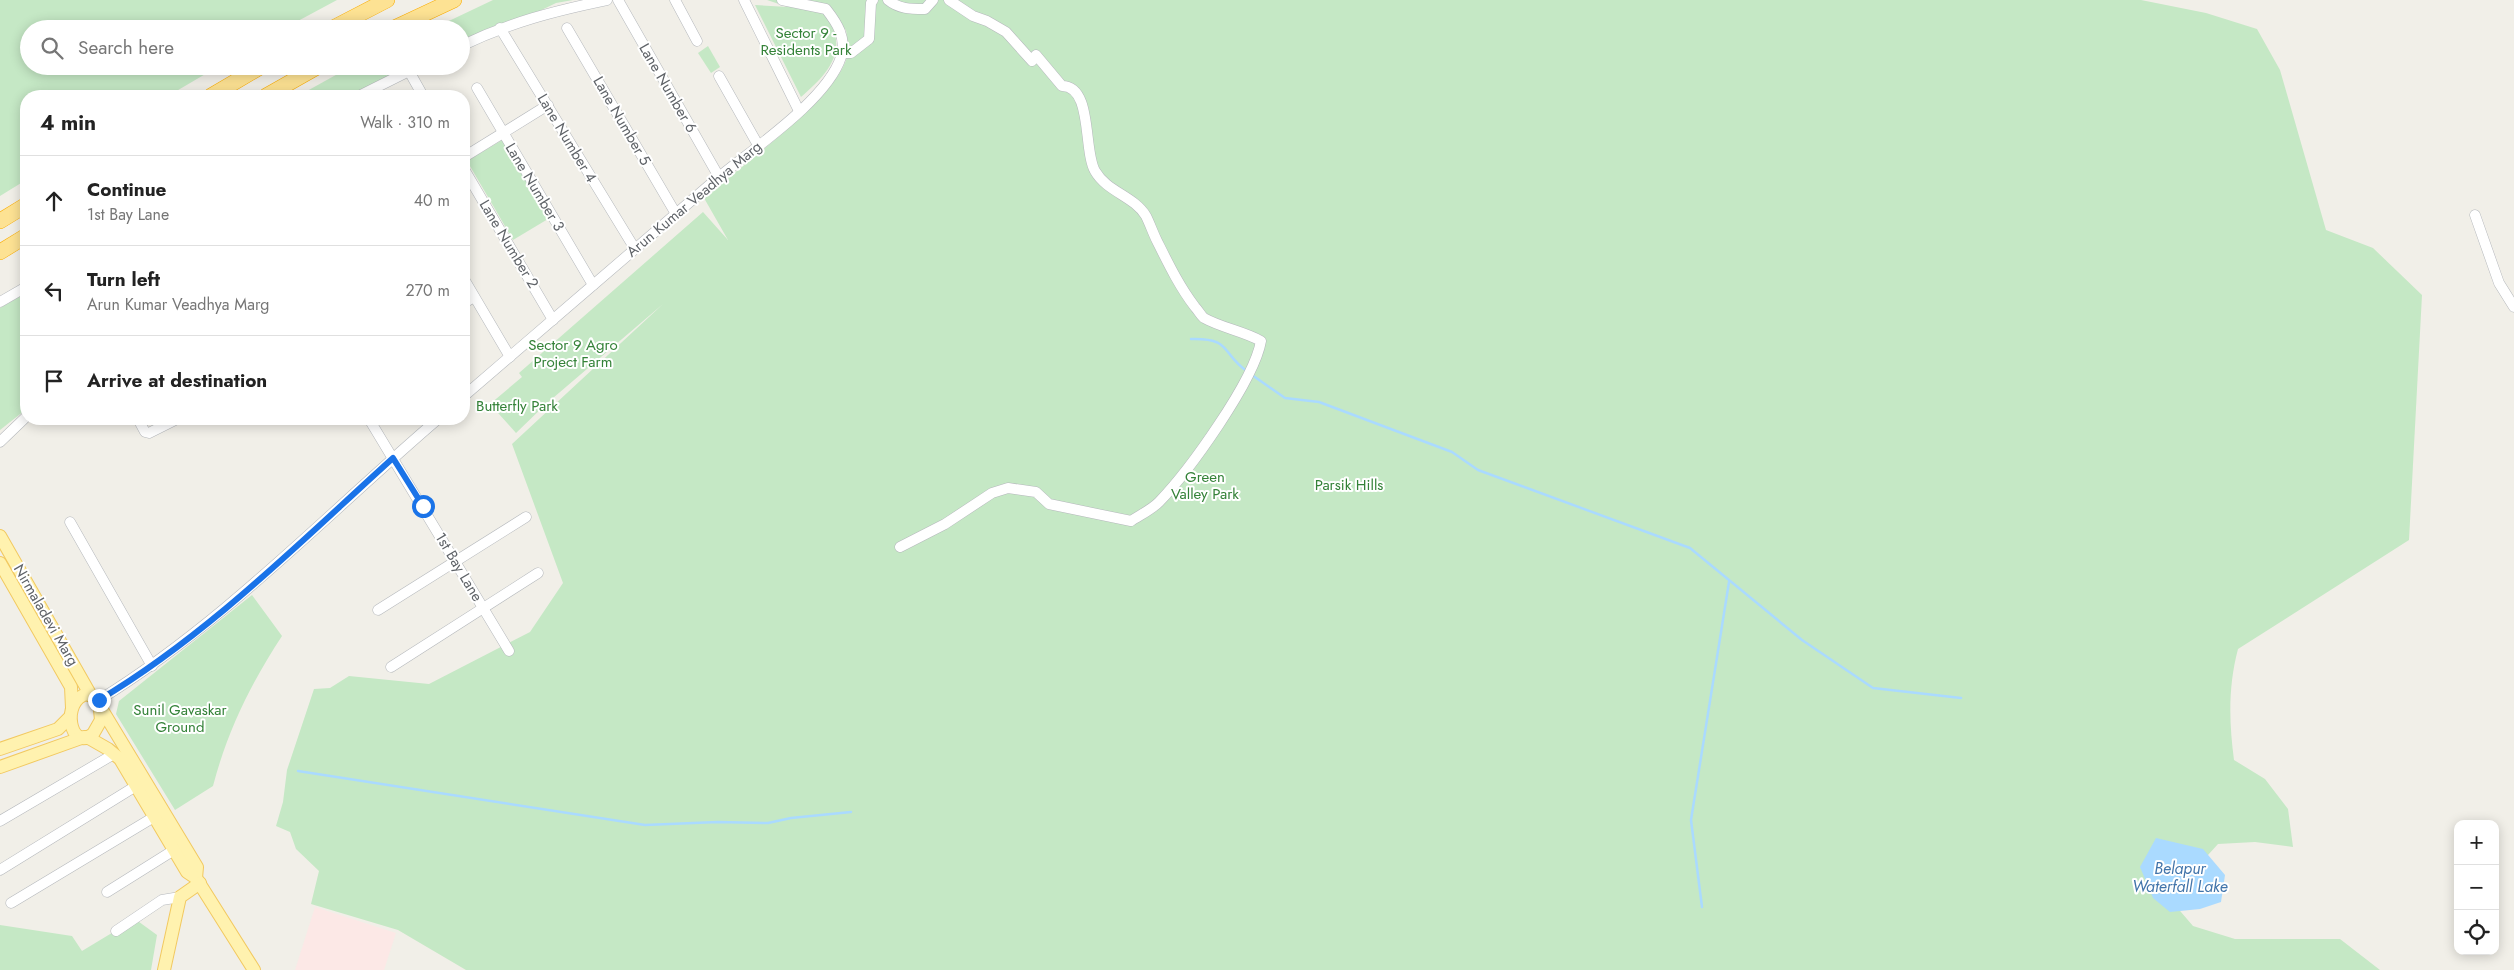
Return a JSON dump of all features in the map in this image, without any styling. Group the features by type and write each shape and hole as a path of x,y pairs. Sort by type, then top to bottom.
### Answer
{"highway":[{"path":"348,20 387,0"},
{"path":"411,20 454,0"},
{"path":"221,90 247,75"},
{"path":"277,90 303,75"},
{"path":"0,221 20,209"},
{"path":"0,252 20,240"}],"main road":[{"name":"Nirmaladevi Marg","path":"0,536 197,867 198,881"},
{"name":"Nirmaladevi Marg","path":"0,563 71,687 71,713"},
{"path":"0,749 58,729 82,695 97,701 98,728 85,737 0,767"},
{"path":"71,713 73,732 85,737 120,759 174,850 188,872 198,881 254,970"},
{"path":"164,970 180,897 198,881"}],"street":[{"path":"470,42 500,28 547,13 607,0"},
{"name":"Lane Number 6","path":"618,0 719,177"},
{"path":"675,0 698,41"},
{"path":"744,0 800,111"},
{"name":"Arun Kumar Veadhya Marg","path":"470,391 719,177 800,111 827,84 842,52 841,28 826,9 798,1 782,0"},
{"path":"842,52 851,53 869,39 871,3 873,0"},
{"path":"888,0 896,7 909,9 925,9 933,0"},
{"path":"900,547 945,524 992,493 1008,488 1036,492 1049,504 1131,521 1158,503 1204,447 1252,367 1259,353 1261,341 1203,318 1174,275 1146,215 1135,204 1106,186 1095,171 1089,158 1085,113 1076,91 1067,86 1062,86 1036,55 1032,62 1006,32 987,21 973,16 949,0"},
{"name":"Lane Number 4","path":"500,28 635,249"},
{"name":"Lane Number 5","path":"567,28 676,214"},
{"path":"371,90 400,75"},
{"path":"410,75 419,90"},
{"path":"719,76 758,145"},
{"name":"Lane Number 3","path":"477,88 593,285"},
{"path":"470,153 548,105"},
{"name":"Lane Number 2","path":"470,178 553,320"},
{"path":"2475,215 2499,283 2514,307"},
{"path":"0,302 20,290"},
{"path":"470,290 510,357"},
{"path":"470,299 474,297"},
{"path":"0,442 20,422"},
{"path":"141,425 145,432 149,433 165,425"},
{"name":"1st Bay Lane","path":"373,425 510,651"},
{"path":"97,701 152,666 248,589 431,425"},
{"path":"378,610 526,517"},
{"path":"70,522 152,666"},
{"path":"391,667 538,573"},
{"path":"0,821 114,754"},
{"path":"0,870 136,786"},
{"path":"11,903 154,817"},
{"path":"107,892 174,850"},
{"path":"116,931 162,900 180,897"}],"shaded area":[{"path":"315,907 396,933 384,970 295,970"}],"green space":[{"path":"0,0 337,0 300,20 20,20 20,75 204,75 178,90 20,90 20,184 0,196"},
{"path":"493,0 573,0 556,3 470,45 470,20 451,20"},
{"name":"Parsik Hills","path":"767,0 2141,0 2206,13 2257,29 2280,70 2326,230 2373,248 2422,295 2409,540 2238,649 2232,677 2230,704 2234,760 2265,779 2288,809 2293,847 2255,842 2218,844 2169,898 2193,926 2235,939 2340,939 2380,970 466,970 398,930 311,904 319,871 296,849 290,832 276,826 283,802 287,770 314,689 330,688 349,676 429,684 530,632 563,583 512,444 663,304 546,404 516,433 490,404 522,377 519,373 703,212 728,240 704,198 806,112 839,74 848,54 846,30 830,22 835,34 835,55 825,73 801,97 755,5 788,7"},
{"path":"708,46 720,67 711,73 698,53"},
{"path":"336,75 406,75 375,90 309,90"},
{"path":"502,140 548,219 513,240 470,166 470,159"},
{"path":"20,296 20,414 0,430 0,308"},
{"name":"Sunil Gavaskar Ground","path":"252,595 282,636 241,708 225,746 213,786 175,810 116,714 119,701"},
{"path":"135,919 157,935 151,970 0,970 0,925 72,936 82,951"}],"water":[{"name":"Belapur Waterfall Lake","path":"2156,838 2203,849 2225,875 2221,902 2200,909 2170,912 2153,898 2140,867"}],"waterway":[{"path":"1191,339 1204,339 1220,344 1248,372"},
{"path":"1252,375 1285,398 1319,402 1452,452 1478,470 1690,548 1802,640 1873,688 1961,698"},
{"path":"1702,907 1691,820 1729,582"},
{"path":"298,771 645,825 718,822 768,823 791,818 851,812"}],"route":[{"path":"99,700 152,666 248,589 393,458 423,506"}],"park label":[{"name":"Sector 9 - Residents Park","path":"806,42"},
{"name":"Sector 9 Agro Project Farm","path":"573,354"},
{"name":"Butterfly Park","path":"517,406"},
{"name":"Green Valley Park","path":"1205,486"}]}
